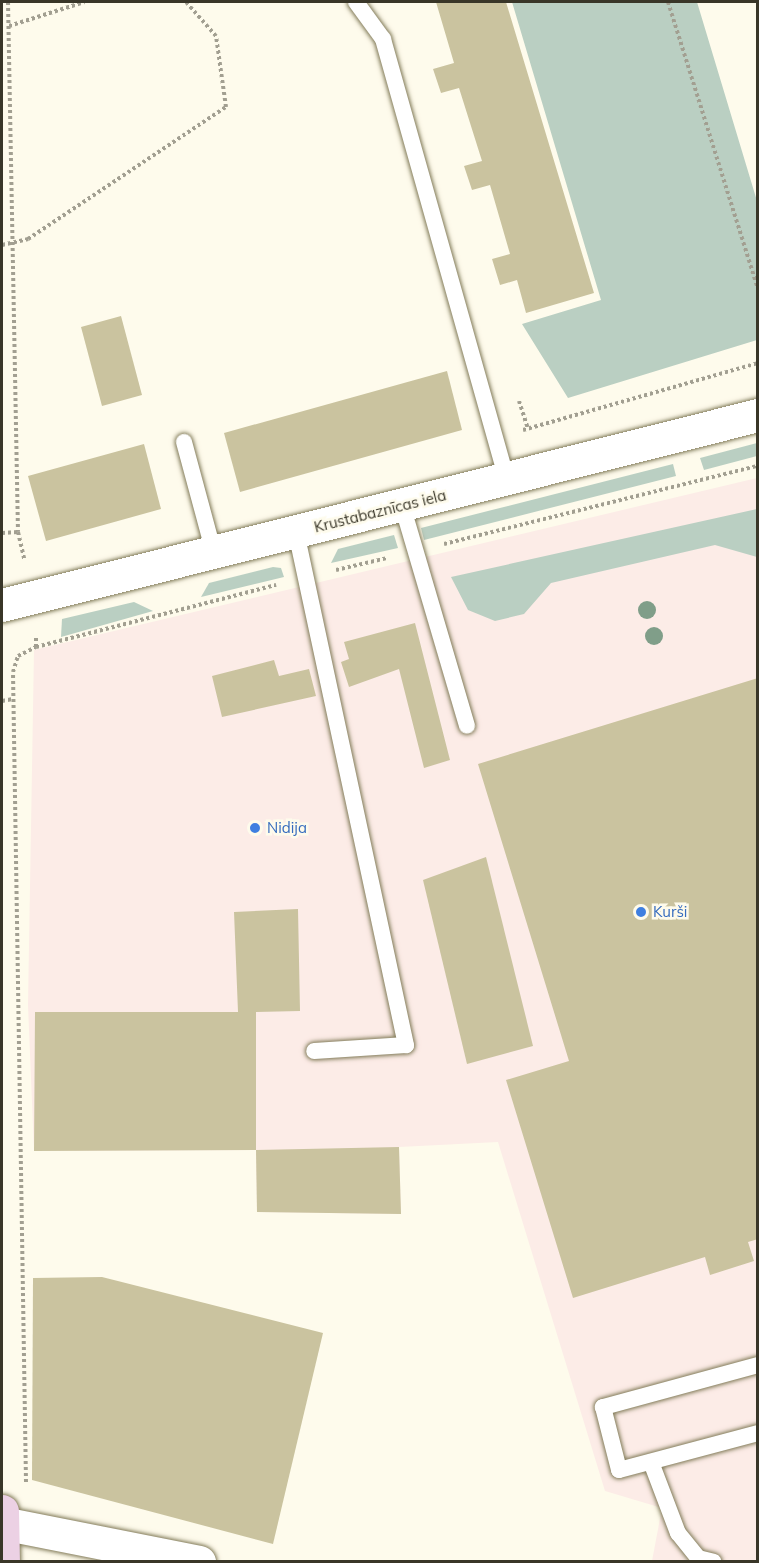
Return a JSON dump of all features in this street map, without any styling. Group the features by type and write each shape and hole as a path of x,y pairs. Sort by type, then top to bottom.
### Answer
{"street":[{"name":"Krustabaznīcas iela","path":"2,605 758,415"},
{"path":"3,1562 10,1519 199,1562"}],"lane":[{"path":"356,2 383,39 506,478"},
{"path":"184,442 214,553"},
{"path":"402,505 466,726"},
{"path":"296,532 406,1045 314,1051"},
{"path":"758,1365 603,1407 619,1470 758,1433"},
{"path":"651,1462 678,1533 698,1558 714,1562"}],"path":[{"path":"8,2 19,556 30,564 37,597 36,647 18,656 13,699 10,1519"},
{"path":"9,27 84,2"},
{"path":"2,245 28,239 225,107 216,36 186,2"},
{"path":"668,2 758,289"},
{"path":"2,533 18,532"},
{"path":"2,701 13,699"}],"shaded area":[{"path":"757,478 757,1561 652,1561 662,1508 605,1491 498,1142 399,1147 401,1214 257,1212 256,1150 34,1151 28,1005 34,650"}],"green space":[{"path":"512,2 697,2 757,201 757,340 568,398 522,324 601,300"},
{"path":"757,443 757,456 704,470 700,458"},
{"path":"673,464 676,476 424,540 421,528"},
{"path":"757,509 757,557 715,545 551,583 524,614 495,621 468,610 451,577"},
{"path":"394,535 398,548 331,563 338,549"},
{"path":"273,567 281,568 284,577 201,597 209,583"},
{"path":"134,602 153,611 61,637 62,619"}],"building":[{"path":"436,2 506,2 594,293 526,313 517,280 500,285 492,259 510,254 490,185 472,190 464,166 482,161 459,88 441,93 433,69 454,63"},
{"path":"121,316 142,395 102,406 81,327"},
{"path":"447,371 462,430 240,492 224,433"},
{"path":"144,444 161,509 46,541 28,476"},
{"path":"415,623 450,760 424,768 399,669 349,687 341,662 349,659 344,642"},
{"path":"274,660 279,676 309,669 316,696 222,717 212,676"},
{"name":"Kurši","path":"758,678 758,1239 748,1242 754,1261 710,1275 705,1257 573,1298 506,1080 569,1061 478,764"},
{"path":"486,857 533,1046 467,1064 423,880"},
{"path":"298,909 300,1011 256,1012 256,1150 34,1151 35,1012 238,1012 234,912"},
{"path":"399,1147 401,1214 257,1212 256,1150"},
{"path":"102,1277 323,1333 273,1544 32,1480 33,1278"}],"place":[{"name":"Nidija","path":"255,828"},
{"name":"Kurši","path":"641,912"}]}
